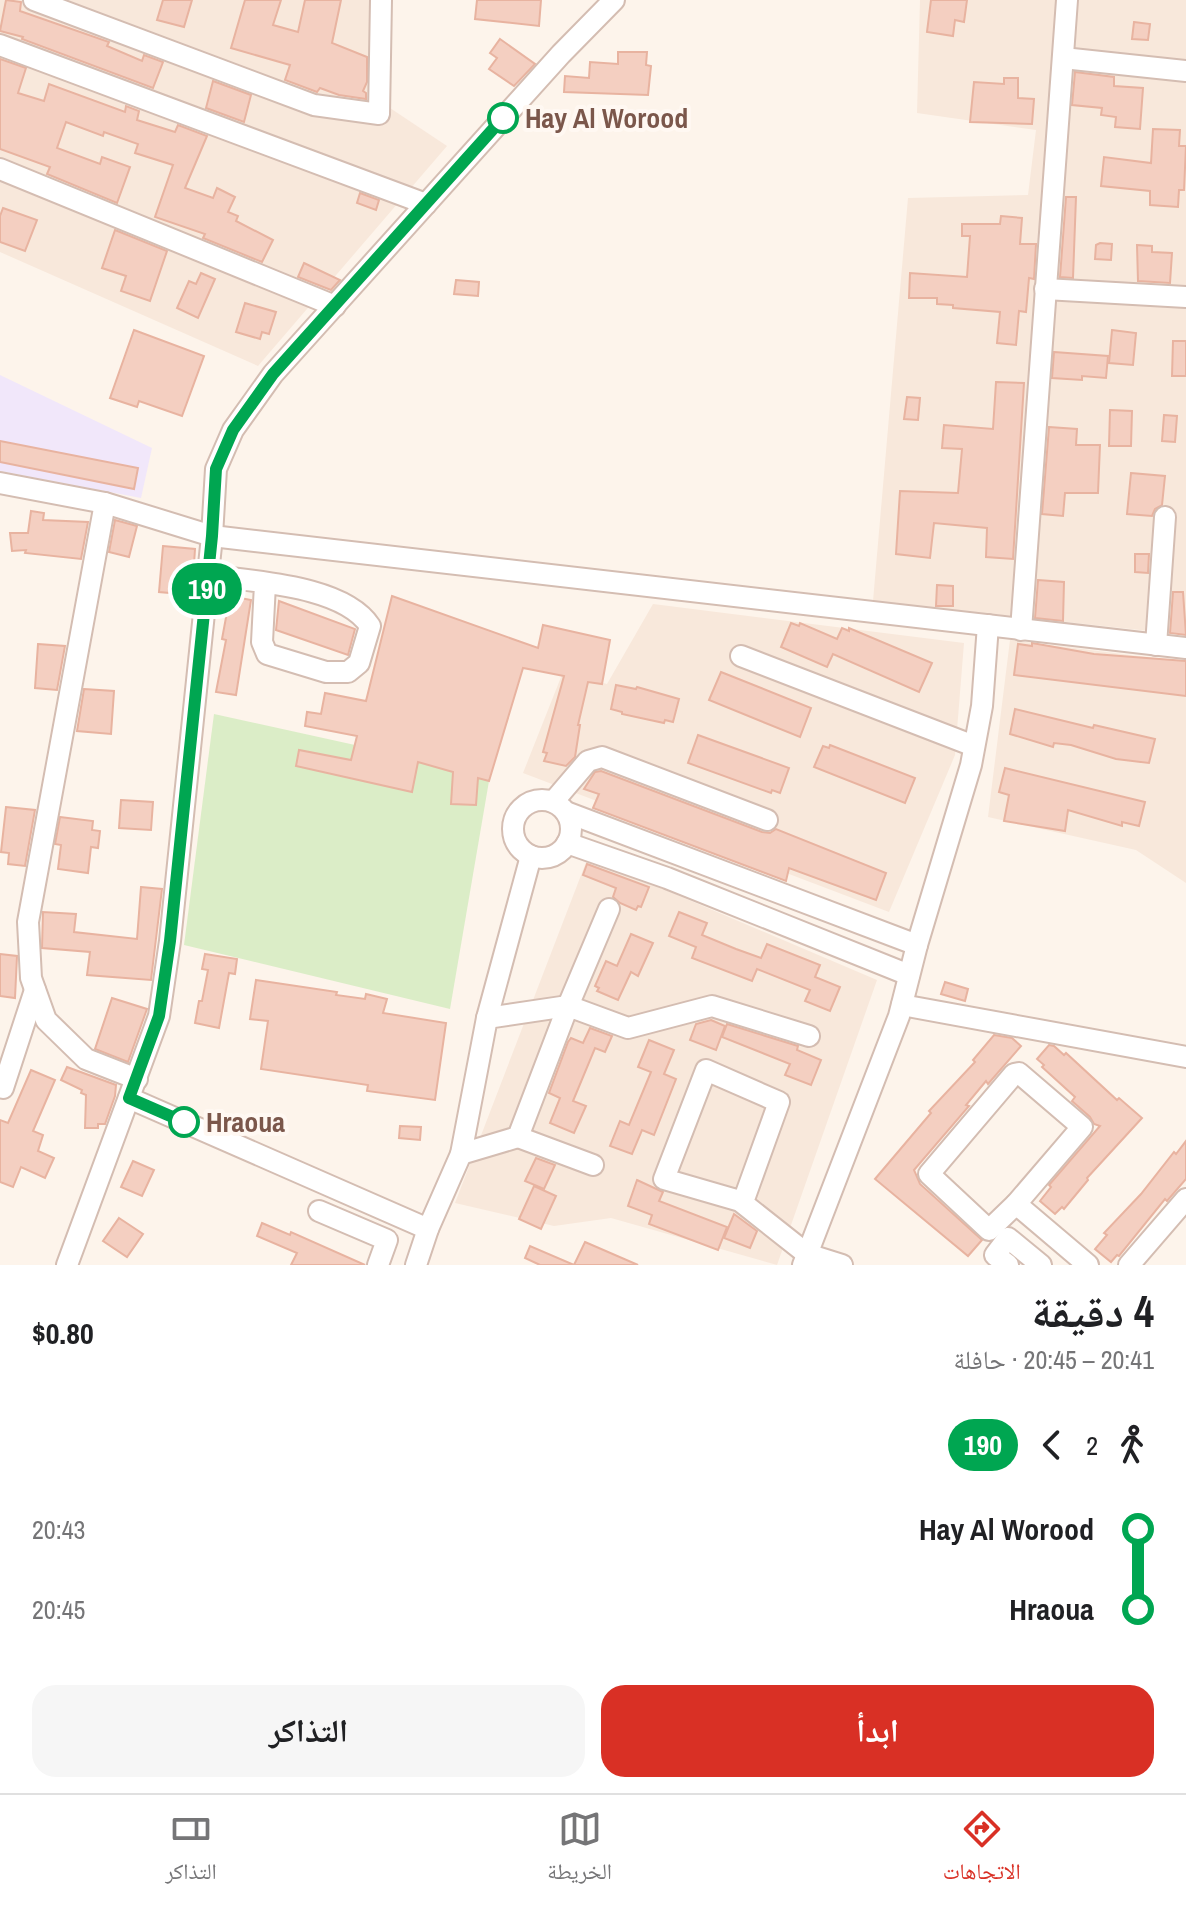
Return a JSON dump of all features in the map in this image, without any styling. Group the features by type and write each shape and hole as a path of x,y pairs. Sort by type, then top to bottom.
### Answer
{"street":[{"path":"34,0 314,105 379,114 381,0"},
{"path":"1021,630 1067,0"},
{"path":"67,1265 159,1016 170,941 212,536 216,469 233,430 273,374 605,3"},
{"path":"0,45 426,204"},
{"path":"1063,58 1186,71"},
{"path":"0,169 335,306"},
{"path":"1045,289 1186,297"},
{"path":"0,483 105,503 212,536 1186,648"},
{"path":"105,503 28,922 31,978 46,1020 86,1059 133,1089 428,1229"},
{"path":"1156,645 1165,517"},
{"path":"208,575 265,584 311,592 351,607 370,626 359,663 348,672 326,672 267,654 262,642 265,584"},
{"path":"805,1260 902,1005 974,746 982,706 988,625"},
{"path":"741,656 974,746"},
{"path":"559,807 588,761 602,757 767,820"},
{"path":"559,807 571,827 567,843 556,855 548,858 531,856 518,846 513,831 514,822 522,808 537,800 559,807 917,945"},
{"path":"567,843 667,878 909,975"},
{"path":"416,1265 428,1229 461,1154 487,1018 531,856"},
{"path":"518,1137 609,909"},
{"path":"0,1087 3,1088 35,990"},
{"path":"902,1005 1186,1057"},
{"path":"487,1018 568,1006 628,1028 712,1006 809,1036"},
{"path":"743,1202 779,1102 706,1070 664,1179 740,1201 805,1260 842,1265"},
{"path":"1019,1073 1082,1127 1016,1204 991,1229 986,1229 929,1174 1014,1074 1019,1073"},
{"path":"461,1154 518,1137 593,1165"},
{"path":"1129,1265 1186,1199"},
{"path":"1016,1204 1088,1265"},
{"path":"319,1211 387,1240 378,1265"},
{"path":"1008,1265 995,1255 1008,1238 1041,1265"}],"shaded area":[{"path":"0,0 377,0 390,108 447,146 258,366 0,252"},
{"path":"920,0 1186,0 1186,635 873,601 908,198 1028,195 1036,130 917,113"},
{"path":"0,375 152,448 141,498 0,471"},
{"path":"653,604 964,643 955,755 889,912 523,773 563,672 607,684"},
{"path":"1010,640 1186,662 1186,883 1136,850 988,817"},
{"path":"588,857 877,980 777,1265 611,1218 554,1226 455,1203"}],"green space":[{"path":"214,714 355,745 489,781 450,1009 184,945"}],"building":[{"path":"6,0 21,2 20,11 109,42 107,46 142,61 144,55 163,62 153,88 23,37 0,31"},
{"path":"163,0 192,0 184,27 157,20"},
{"path":"245,0 281,0 273,25 298,32 305,0 341,0 332,43 367,57 367,82 363,91 366,99 320,88 317,92 285,80 290,65 231,48"},
{"path":"477,0 541,0 539,26 475,19"},
{"path":"931,0 967,0 964,22 955,20 953,36 927,32"},
{"path":"1134,22 1150,24 1148,40 1132,39"},
{"path":"500,39 535,64 514,86 489,69 497,58 490,53"},
{"path":"618,52 647,52 646,65 651,66 648,95 564,92 565,76 589,78 590,62 618,64"},
{"path":"0,59 26,68 18,93 44,101 49,84 125,112 126,106 139,111 137,120 175,132 178,125 207,136 185,188 213,198 217,188 235,197 228,212 238,216 236,221 273,240 262,262 203,238 205,234 155,217 173,165 135,153 138,144 104,132 103,136 66,122 57,148 100,164 102,157 130,167 117,203 47,174 50,167 0,149"},
{"path":"1075,72 1114,77 1114,86 1143,88 1140,129 1115,127 1116,117 1101,115 1102,108 1072,105"},
{"path":"1004,78 1018,78 1018,98 1034,99 1032,124 970,122 974,82 1004,84"},
{"path":"213,81 251,95 244,122 206,108"},
{"path":"1153,129 1180,130 1179,146 1186,146 1184,190 1179,190 1178,207 1150,205 1150,191 1101,186 1104,157 1151,163"},
{"path":"360,193 379,200 376,210 357,203"},
{"path":"1066,197 1076,197 1073,278 1060,277"},
{"path":"3,208 37,220 25,251 0,242"},
{"path":"1001,216 1022,218 1020,244 1036,244 1034,279 1029,278 1026,312 1019,311 1016,345 997,343 1000,312 953,308 953,305 937,304 937,298 909,298 910,273 967,277 970,236 962,236 962,224 1000,224"},
{"path":"115,230 167,251 150,301 121,291 126,276 102,268"},
{"path":"1112,244 1111,260 1095,259 1096,245"},
{"path":"1137,245 1152,246 1152,252 1172,253 1170,283 1138,281"},
{"path":"304,263 340,280 331,290 298,277"},
{"path":"201,273 215,279 198,318 177,308 189,281 196,284"},
{"path":"456,280 479,282 478,296 454,294"},
{"path":"245,303 276,312 269,334 262,332 260,339 236,332"},
{"path":"134,330 204,356 182,416 139,401 137,407 110,398"},
{"path":"1112,330 1136,333 1133,365 1109,363"},
{"path":"1173,341 1186,341 1186,376 1172,376"},
{"path":"1054,352 1108,356 1106,378 1052,378"},
{"path":"996,382 1024,383 1013,559 986,557 987,528 934,523 930,558 896,554 900,491 958,493 962,449 942,448 944,425 993,429"},
{"path":"907,397 920,398 918,420 904,419"},
{"path":"1110,410 1132,411 1131,446 1109,446"},
{"path":"1164,415 1177,416 1175,442 1162,441"},
{"path":"1049,427 1077,429 1076,445 1100,445 1098,493 1065,493 1063,516 1042,514"},
{"path":"0,441 138,468 134,489 0,462"},
{"path":"1131,473 1165,476 1162,505 1155,509 1152,516 1127,514"},
{"path":"31,511 44,513 43,520 88,522 81,559 25,553 26,550 12,551 10,533 28,533"},
{"path":"115,520 137,526 129,557 109,552"},
{"path":"163,546 195,549 192,595 159,592"},
{"path":"1135,554 1149,554 1148,573 1135,572"},
{"path":"1038,580 1064,582 1063,621 1035,618"},
{"path":"937,585 953,586 953,606 936,606"},
{"path":"1173,592 1183,592 1186,635 1170,633"},
{"path":"230,596 251,600 236,695 216,692"},
{"path":"392,596 538,648 543,625 610,640 602,684 588,682 578,725 575,757 566,766 544,761 547,753 543,752 564,676 523,668 489,781 478,778 476,805 451,804 453,772 418,762 412,792 296,766 299,750 351,760 357,736 305,726 307,712 321,714 325,693 366,701"},
{"path":"279,601 355,629 348,655 276,630"},
{"path":"791,623 799,626 800,623 837,639 842,628 849,631 849,628 932,663 919,692 833,654 827,667 781,647"},
{"path":"1032,643 1094,654 1186,661 1186,696 1014,675 1018,644 1032,646"},
{"path":"38,644 65,646 57,690 35,688"},
{"path":"721,672 811,708 800,737 709,700"},
{"path":"616,685 637,687 679,699 673,722 665,720 664,723 611,709"},
{"path":"84,689 114,691 111,734 77,731"},
{"path":"1015,709 1155,739 1149,763 1116,759 1071,745 1054,743 1053,747 1010,734"},
{"path":"698,735 789,768 780,793 772,790 771,793 688,763"},
{"path":"830,745 915,778 905,803 814,767 823,746 829,748"},
{"path":"1005,768 1145,802 1139,826 1122,822 1122,826 1068,810 1065,831 1004,821 1009,795 999,792"},
{"path":"601,771 762,832 770,833 776,829 886,873 876,900 789,868 786,881 593,808 599,794 584,789 595,772"},
{"path":"121,800 153,802 151,830 119,828"},
{"path":"6,807 35,810 25,866 8,864 9,853 1,852"},
{"path":"60,817 93,821 92,830 100,831 98,848 91,847 88,873 58,869 61,845 55,844"},
{"path":"587,864 649,887 641,907 638,906 636,910 620,903 613,897 616,888 583,875"},
{"path":"141,887 162,889 151,980 87,975 90,952 42,948 43,912 76,914 74,932 137,939"},
{"path":"679,912 707,923 702,935 736,949 761,958 767,944 820,965 815,977 840,987 830,1011 805,1001 810,990 757,969 752,981 692,958 696,947 669,936"},
{"path":"631,934 653,943 638,976 631,972 618,1000 597,991 599,988 595,986 606,961 617,966"},
{"path":"0,954 17,956 15,998 0,996"},
{"path":"205,954 237,959 235,974 229,973 219,1028 195,1023 208,970 202,969"},
{"path":"256,980 365,999 366,994 387,999 383,1013 446,1023 435,1100 367,1091 368,1085 261,1069 268,1021 250,1019"},
{"path":"945,982 968,989 965,1001 941,994"},
{"path":"112,998 147,1009 128,1062 95,1049"},
{"path":"711,1020 725,1026 716,1050 690,1040 696,1024"},
{"path":"727,1024 798,1046 797,1050 821,1060 811,1085 785,1075 790,1064 722,1037"},
{"path":"590,1028 612,1036 605,1052 595,1048 573,1101 586,1106 574,1133 550,1123 560,1098 549,1093 568,1042 571,1038 583,1043"},
{"path":"994,1035 1012,1038 1021,1046 988,1084 986,1081 966,1105 969,1106 914,1170 920,1184 982,1240 968,1256 875,1179 931,1113 929,1111 975,1062 973,1060"},
{"path":"649,1040 674,1050 664,1074 676,1079 654,1135 642,1130 632,1154 610,1146 620,1121 629,1125 651,1072 638,1067"},
{"path":"1049,1045 1064,1055 1066,1053 1117,1100 1119,1098 1142,1118 1087,1178 1064,1209 1062,1207 1055,1214 1040,1201 1051,1187 1049,1185 1100,1126 1094,1124 1072,1101 1075,1097 1042,1067 1044,1065 1037,1059"},
{"path":"67,1067 116,1085 105,1124 98,1124 98,1128 85,1128 86,1095 61,1080"},
{"path":"31,1070 55,1080 33,1131 43,1135 38,1151 54,1158 45,1178 21,1167 13,1187 0,1182 0,1120 8,1123"},
{"path":"400,1126 421,1127 420,1140 399,1138"},
{"path":"1186,1141 1186,1179 1111,1262 1095,1249 1107,1235 1104,1233"},
{"path":"536,1158 555,1165 544,1189 525,1181"},
{"path":"133,1161 154,1170 142,1196 121,1187"},
{"path":"637,1180 663,1192 659,1201 727,1227 718,1250 649,1224 652,1215 628,1206"},
{"path":"534,1186 556,1196 541,1229 519,1219"},
{"path":"734,1214 757,1231 750,1248 724,1238"},
{"path":"119,1218 143,1234 127,1257 103,1241"},
{"path":"262,1223 290,1235 291,1232 365,1265 291,1265 297,1253 257,1236"},
{"path":"585,1242 638,1265 574,1265"},
{"path":"530,1246 574,1265 540,1265 525,1258"}],"bus line":[{"name":"190","path":"184,1122 129,1098 159,1016 170,941 212,536 216,469 233,430 273,374 503,118"}],"place":[{"name":"Hay Al Worood","path":"503,118"},
{"name":"Hraoua","path":"184,1122"}]}
